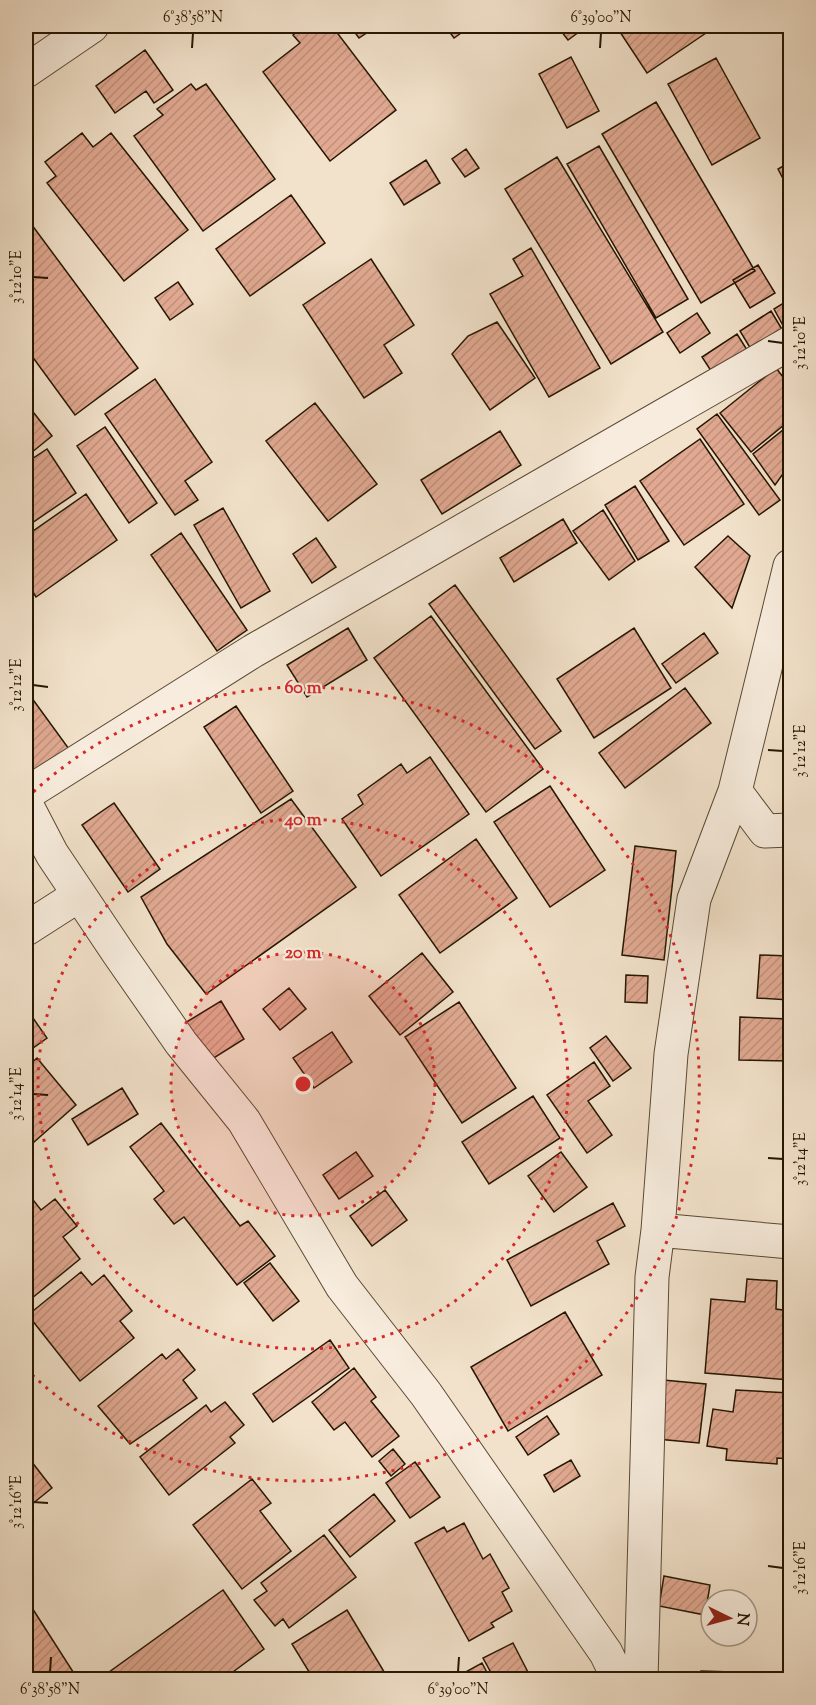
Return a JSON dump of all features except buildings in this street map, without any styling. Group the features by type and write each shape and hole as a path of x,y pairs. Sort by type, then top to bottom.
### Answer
{"street":[{"path":"26,71 60,35 92,26"},
{"path":"26,794 253,651 790,343"},
{"path":"641,1680 652,1277 658,1230 671,1054 694,899 735,791 790,566"},
{"path":"735,791 765,831 790,830"},
{"path":"26,804 52,854 79,895 181,1043 244,1121 342,1286 426,1394 606,1653 619,1680"},
{"path":"26,929 79,895"},
{"path":"658,1230 790,1242"}]}
